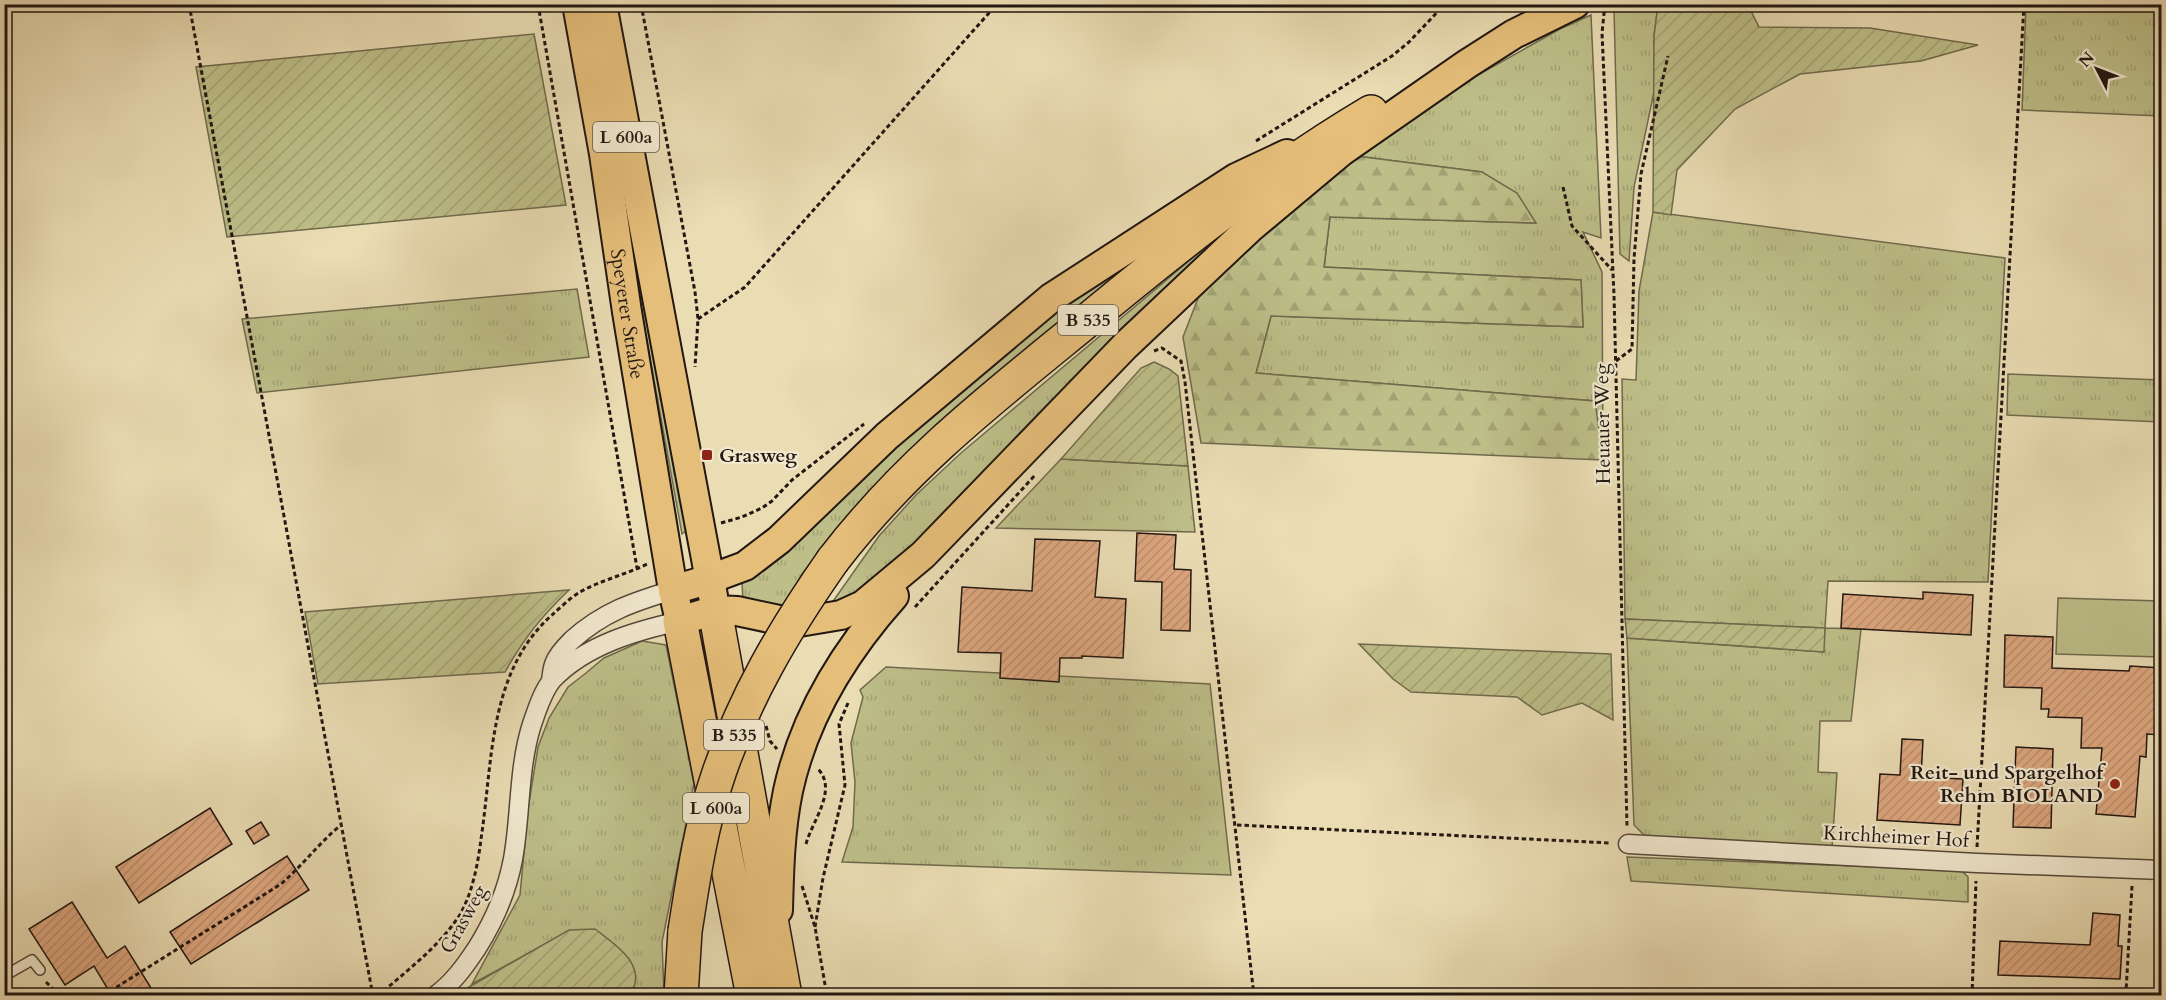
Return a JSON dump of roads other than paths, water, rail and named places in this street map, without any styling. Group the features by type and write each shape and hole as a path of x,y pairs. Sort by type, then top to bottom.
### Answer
{"highway":[{"name":"B 535","path":"681,996 685,931 694,875 715,783 760,675 778,643 833,560 884,499 970,416 1251,190 1371,111"},
{"name":"L 600a","path":"712,595 776,950"},
{"name":"L 600a","path":"676,605 753,996"},
{"name":"B 535","path":"776,950 785,996"}],"main road":[{"name":"Speyerer Straße","path":"577,4 604,154 627,312 676,605"},
{"name":"Speyerer Straße","path":"602,4 712,595"},
{"name":"B 535","path":"1371,111 1455,63 1575,4"},
{"name":"B 535","path":"776,950 782,828 795,765 818,704 842,663 857,639 893,597 923,555 1126,345 1250,228 1342,151 1506,39"},
{"path":"676,605 712,595 779,540 887,436 1051,298 1236,178 1371,111"},
{"path":"712,595 737,611 793,624 841,615 863,605 923,555"}],"street":[{"name":"Grasweg","path":"435,996 457,976 468,962 497,910 506,887 513,860 528,738 551,681 555,662 566,646 583,630 606,614 628,603 676,605"},
{"name":"Grasweg","path":"551,681 567,667 602,646 638,630 676,605"},
{"name":"Kirchheimer Hof","path":"1628,844 1977,863 2162,870"}],"lane":[{"path":"4,976 32,960 40,970"}],"place":[{"name":"Grasweg","path":"707,455"},
{"name":"Reit- und Spargelhof Rehm BIOLAND","path":"2115,784"}]}
